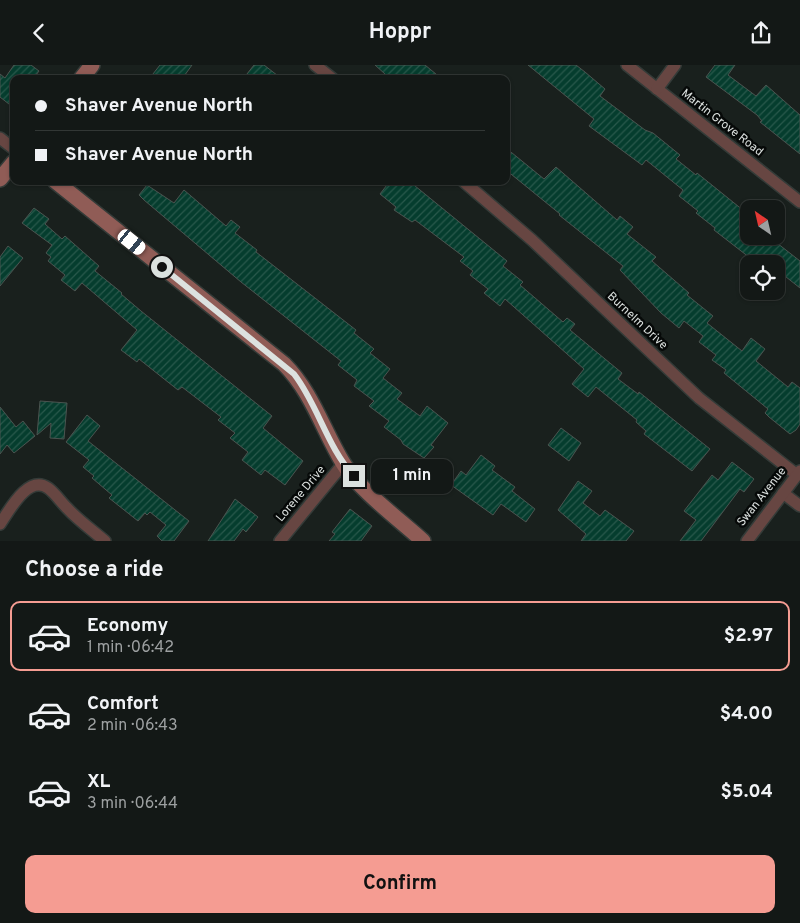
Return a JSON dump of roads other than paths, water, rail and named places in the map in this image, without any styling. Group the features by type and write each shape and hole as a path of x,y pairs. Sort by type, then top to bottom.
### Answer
{"street":[{"path":"84,75 92,65"},
{"path":"315,65 328,75"},
{"name":"Martin Grove Road","path":"627,65 800,202"},
{"path":"657,89 675,65"},
{"path":"0,138 10,146"},
{"path":"0,179 10,167"},
{"path":"60,185 289,369 309,397 343,464 423,541"},
{"name":"Burnelm Drive","path":"468,185 532,239 699,397 799,473"},
{"name":"Lorene Drive","path":"280,541 343,464"},
{"name":"Swan Avenue","path":"747,541 799,473"},
{"path":"0,524 23,493 32,487 41,485 50,489 68,509 105,541"},
{"path":"783,493 800,506"}]}
